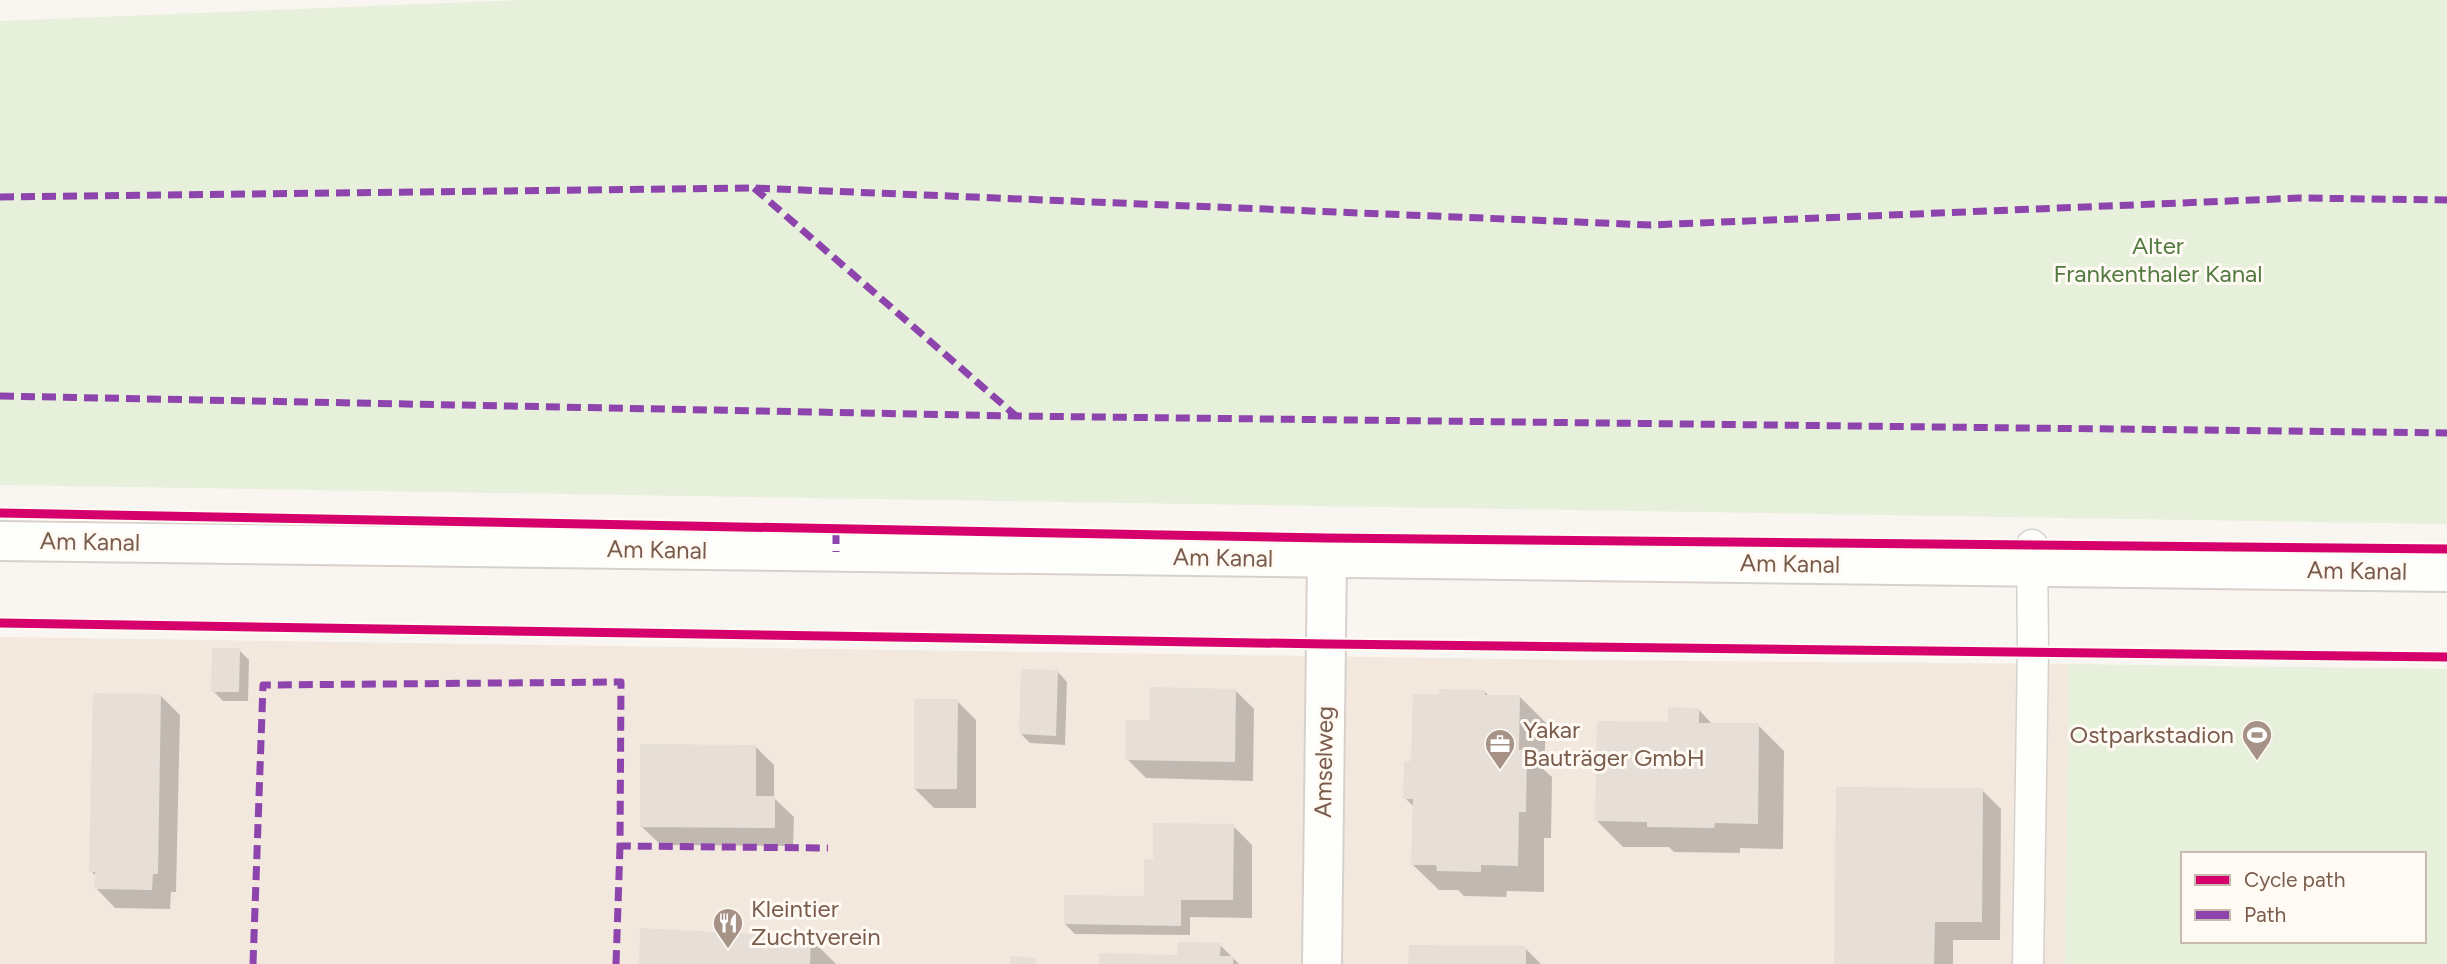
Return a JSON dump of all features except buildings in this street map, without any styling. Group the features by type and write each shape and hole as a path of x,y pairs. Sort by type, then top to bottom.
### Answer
{"street":[{"name":"Am Kanal","path":"0,541 1327,559 2032,556 2447,572"},
{"name":"Amselweg","path":"1322,964 1327,559"}],"lane":[{"path":"2028,964 2032,556"}],"shaded area":[{"path":"0,637 1576,660 2069,664 2065,964 0,964"}],"green space":[{"name":"Alter Frankenthaler Kanal","path":"521,0 2447,0 2447,524 0,485 0,21"},
{"name":"Ostparkstadion","path":"2069,664 2447,669 2447,964 2065,964"}],"marked path":[{"path":"754,188 1016,416"},
{"path":"0,197 754,188 1651,225 2300,198 2447,200"},
{"path":"0,396 1016,416 2447,433"},
{"path":"836,530 836,552"},
{"path":"253,964 263,685 621,682 620,846 828,848"},
{"path":"616,964 620,846"}],"cycle path":[{"path":"0,513 1327,538 2447,549"},
{"path":"0,623 1326,644 2447,657"}],"place":[{"name":"Ostparkstadion","path":"2257,762"},
{"name":"Yakar Bauträger GmbH","path":"1500,771"},
{"name":"Kleintier Zuchtverein","path":"728,950"}]}
